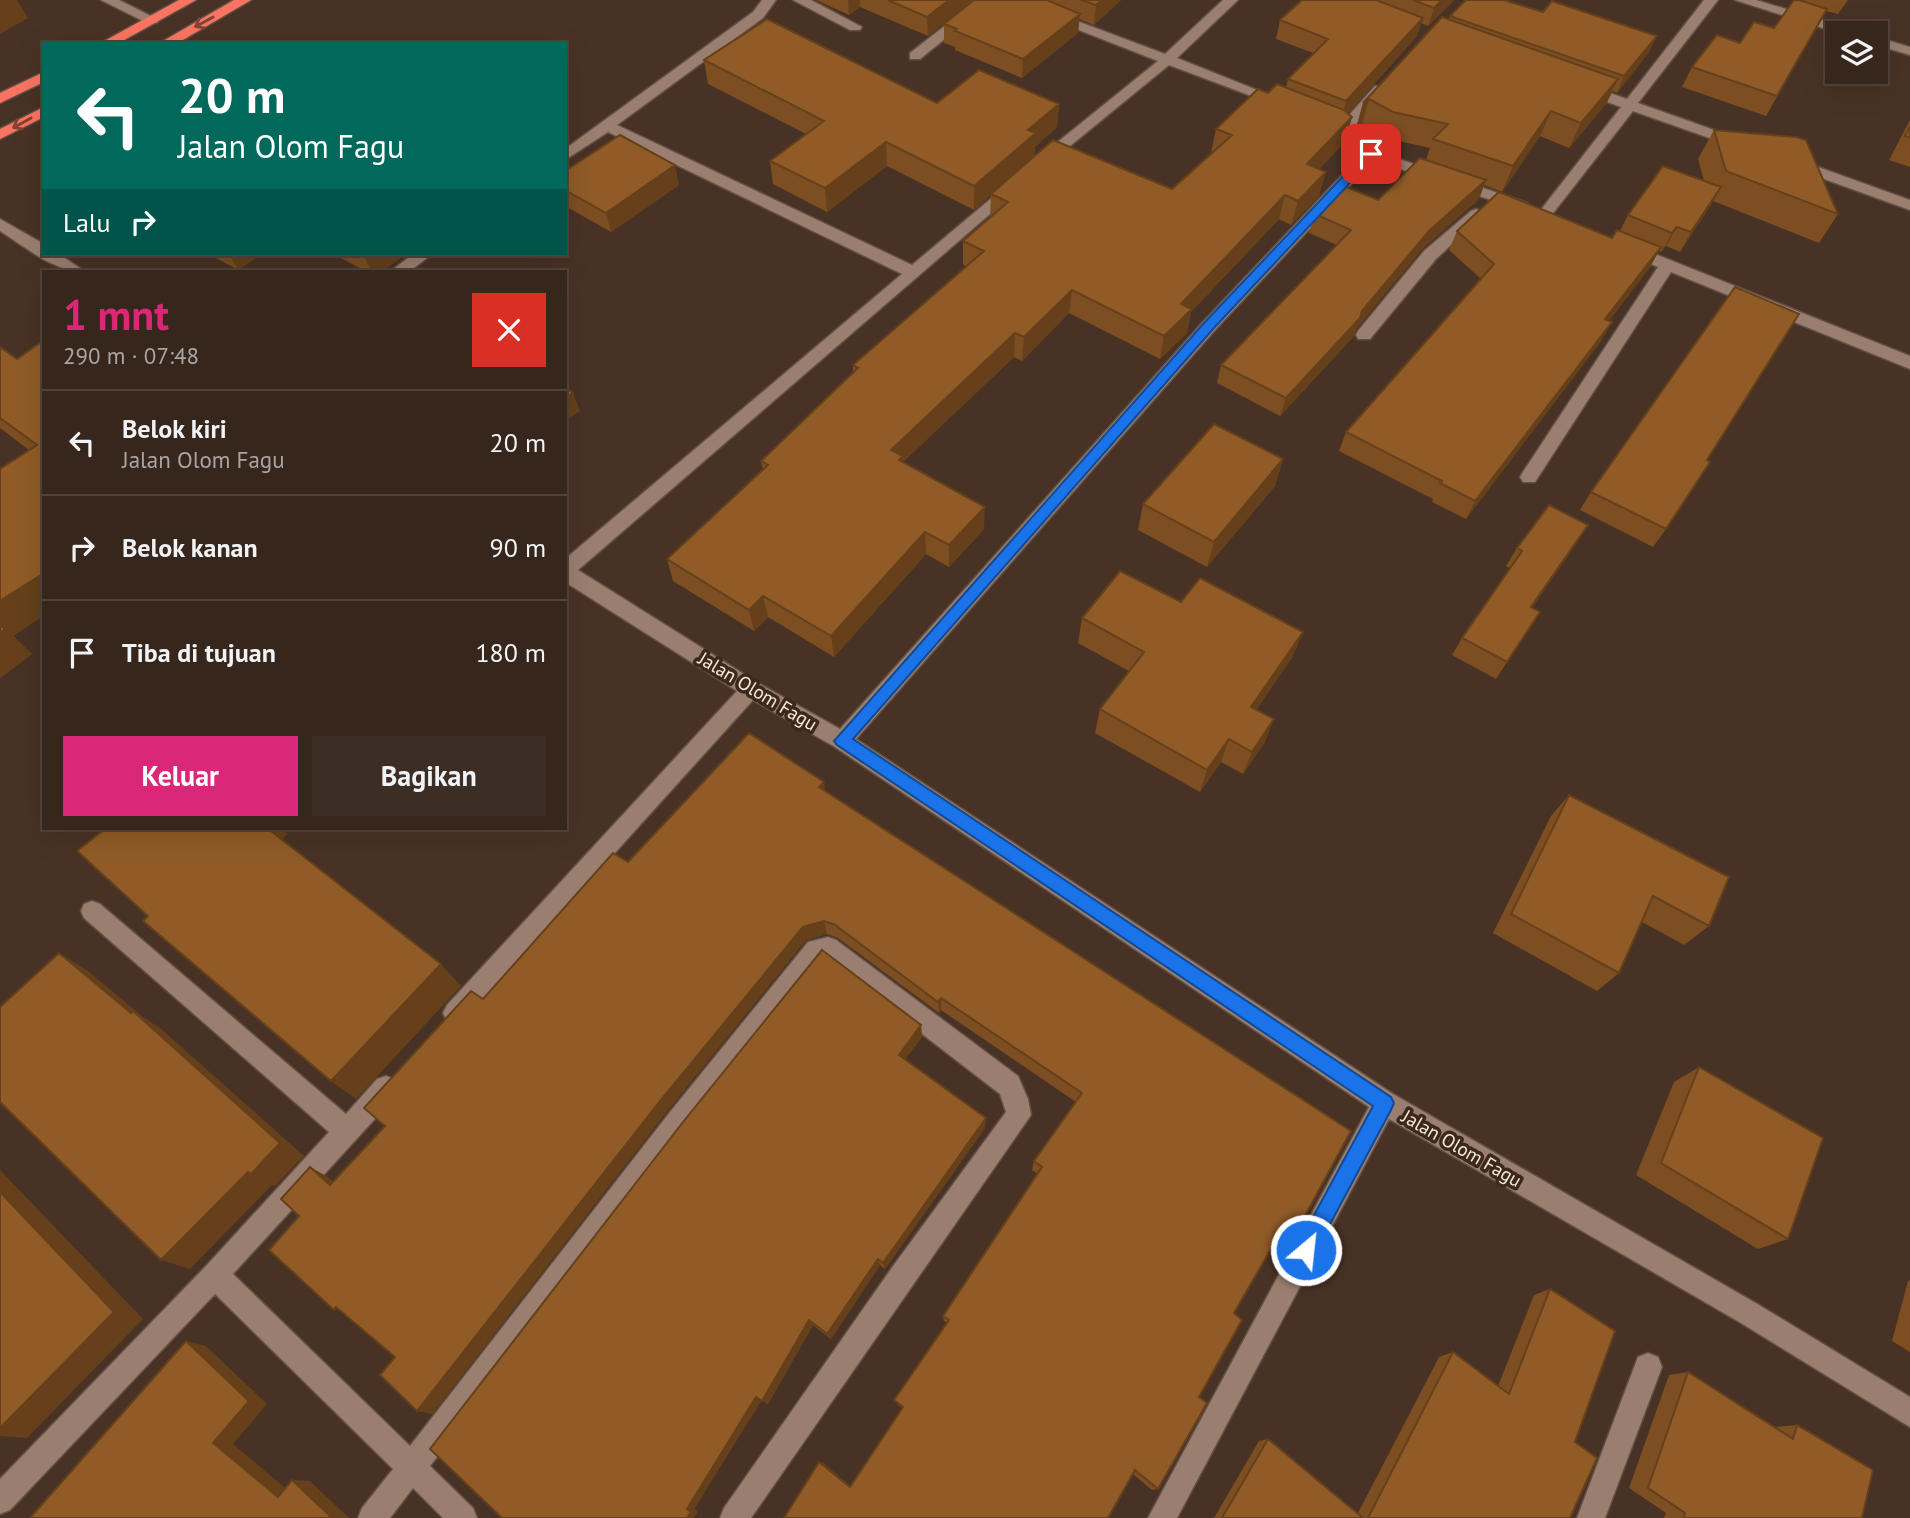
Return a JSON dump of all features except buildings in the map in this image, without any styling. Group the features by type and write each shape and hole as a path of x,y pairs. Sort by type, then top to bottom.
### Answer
{"highway":[{"path":"110,42 190,0"},
{"path":"169,42 244,0"},
{"path":"0,99 42,77"},
{"path":"0,135 42,112"}],"street":[{"path":"108,0 152,20"},
{"path":"567,155 758,15 769,0"},
{"path":"800,0 855,27"},
{"path":"915,56 986,0"},
{"path":"1009,0 1344,129 1371,154 1552,217 1629,105 1711,0"},
{"path":"567,569 1027,175 1167,60 1231,0"},
{"path":"1742,0 1825,25"},
{"path":"1888,45 1910,51"},
{"path":"1344,129 1387,82"},
{"path":"1567,83 1757,150"},
{"path":"608,126 914,273"},
{"path":"842,741 1209,326 1371,154"},
{"path":"1782,159 1910,205"},
{"path":"1364,335 1430,255 1496,196"},
{"path":"0,224 42,250"},
{"path":"1619,245 1910,363"},
{"path":"51,256 74,270"},
{"path":"400,270 421,256"},
{"path":"1529,477 1668,265"},
{"name":"Jalan Olom Fagu","path":"567,572 751,689 842,741 1384,1103 1750,1314 1910,1413"},
{"path":"441,1028 751,689"},
{"path":"92,911 348,1130"},
{"path":"372,1518 799,971 816,950 828,948 1009,1085 1019,1115 900,1278 734,1518"},
{"path":"0,1500 215,1275 404,1069"},
{"path":"1162,1518 1384,1103"},
{"path":"215,1275 463,1518"},
{"path":"1591,1518 1648,1367"}],"route":[{"path":"1306,1250 1384,1103 842,741 1209,326 1371,154"}]}
